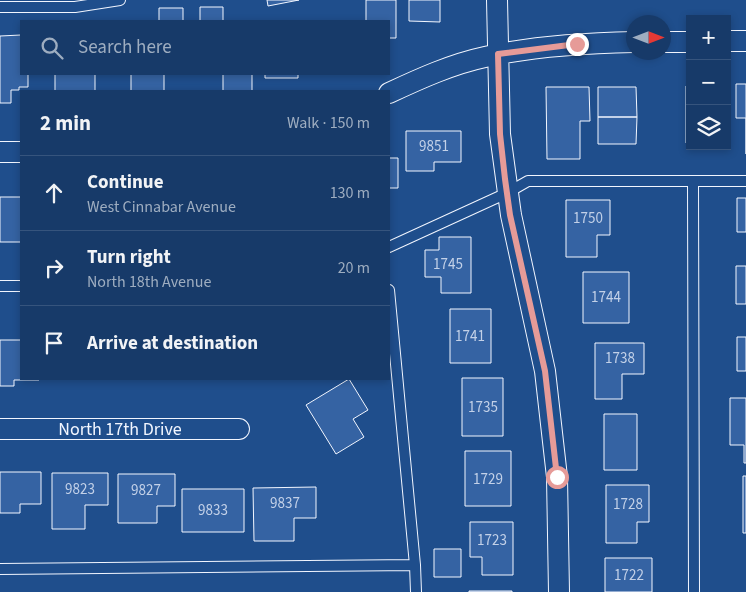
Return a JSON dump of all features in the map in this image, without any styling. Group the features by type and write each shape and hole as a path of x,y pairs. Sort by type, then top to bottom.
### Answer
{"street":[{"path":"497,0 500,134 510,215 545,371 557,477 559,592"},
{"path":"731,42 746,41"},
{"path":"390,93 448,69 498,54 577,44 626,42"},
{"path":"671,42 686,42"},
{"path":"0,152 20,152"},
{"name":"North 17th Drive","path":"0,429 239,429"}],"lane":[{"path":"0,7 75,7 120,0"},
{"path":"390,247 507,193 528,181 746,181"},
{"path":"693,181 694,592"},
{"path":"0,286 20,286"},
{"path":"390,301 416,592"},
{"path":"0,569 415,565"}],"building":[{"path":"267,0 299,0 268,6"},
{"path":"366,0 396,0 396,38 390,38 390,20 366,20"},
{"path":"409,0 440,0 440,22 409,21"},
{"path":"200,7 223,7 223,20 200,20"},
{"path":"159,8 183,8 183,20 159,20"},
{"path":"20,35 20,75 28,75 28,87 19,87 19,90 11,90 11,103 0,103 0,36"},
{"path":"55,75 95,75 95,90 55,90"},
{"path":"131,75 164,75 164,90 131,90"},
{"path":"223,75 252,75 252,90 223,90"},
{"path":"265,75 298,75 298,78 265,78"},
{"path":"736,84 746,84 746,118 736,118"},
{"path":"546,87 589,87 590,121 580,121 580,159 547,159"},
{"path":"598,87 636,87 637,117 598,117"},
{"path":"598,117 637,117 636,144 598,144"},
{"path":"406,131 461,131 461,162 434,162 434,171 406,171"},
{"path":"390,158 398,158 398,188 390,188"},
{"path":"0,197 20,197 20,242 0,242"},
{"path":"737,198 746,198 746,232 737,232"},
{"path":"566,200 610,200 610,235 597,235 597,257 566,257"},
{"path":"439,237 471,237 471,293 441,293 441,277 425,277 425,250 439,250"},
{"path":"736,266 746,266 746,304 736,304"},
{"path":"583,272 629,272 629,323 583,323"},
{"path":"450,309 491,309 491,363 450,363"},
{"path":"737,337 746,337 746,371 737,371"},
{"path":"0,340 20,340 20,380 14,380 14,386 0,386"},
{"path":"595,343 644,343 644,374 622,374 622,399 595,399"},
{"path":"462,378 503,378 503,436 462,436"},
{"path":"350,380 368,410 353,419 364,437 336,454 306,405"},
{"path":"730,398 746,398 746,463 744,463 744,445 730,445"},
{"path":"604,414 637,414 637,470 604,470"},
{"path":"465,451 511,451 511,506 465,506"},
{"path":"0,472 41,472 41,504 20,504 20,513 0,513"},
{"path":"52,473 108,473 108,505 85,505 85,529 52,529"},
{"path":"118,474 175,474 175,506 157,506 157,523 118,523"},
{"path":"743,476 746,476 746,533 743,533"},
{"path":"606,485 649,485 649,522 637,522 637,543 606,543"},
{"path":"316,487 316,518 294,518 294,541 254,541 253,488"},
{"path":"182,489 244,489 244,532 182,532"},
{"path":"470,522 513,522 513,575 482,575 482,557 470,557"},
{"path":"434,549 461,549 461,577 434,577"},
{"path":"605,558 652,558 652,592 605,592"},
{"path":"512,591 512,592 469,592"}],"route":[{"path":"557,477 545,371 510,215 500,134 498,54 577,44"}]}
